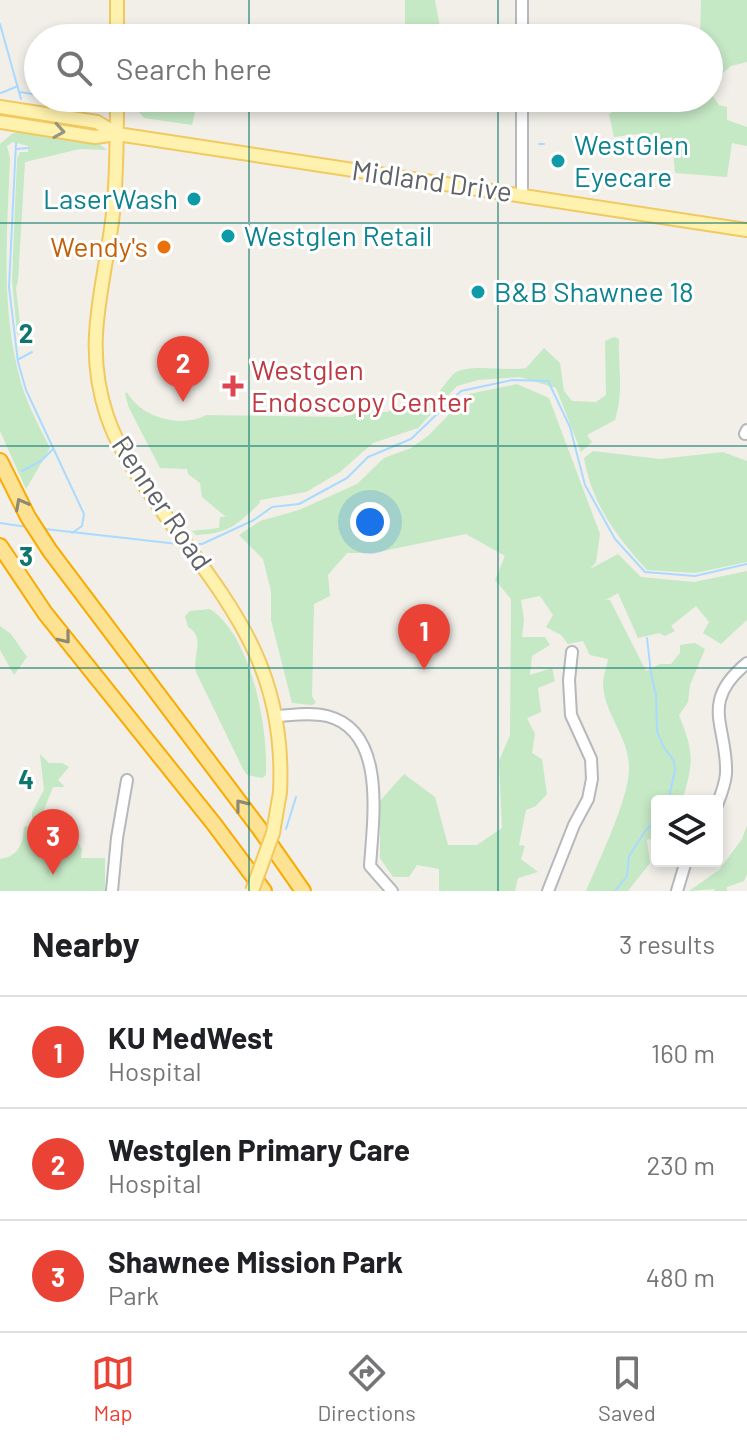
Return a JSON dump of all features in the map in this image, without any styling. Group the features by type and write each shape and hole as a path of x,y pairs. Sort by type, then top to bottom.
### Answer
{"highway":[{"path":"0,461 28,517 68,577 259,828 303,891"},
{"path":"0,546 45,613 264,891"}],"main road":[{"path":"117,0 117,24"},
{"name":"Midland Drive","path":"0,107 24,111"},
{"name":"Midland Drive","path":"32,112 97,122 117,134"},
{"name":"Renner Road","path":"117,112 113,216 94,335 95,361 102,399 125,456 236,614 264,669 277,716 280,792 273,833 252,891"},
{"name":"Midland Drive","path":"0,122 95,137 117,134 747,230"}],"street":[{"path":"522,0 522,24"},
{"path":"522,112 522,194"},
{"path":"548,891 574,825 588,799 592,779 591,759 571,715 569,680 572,652"},
{"path":"720,795 726,773 718,725 719,702 726,684 747,663"},
{"path":"277,716 319,714 334,718 348,726 362,741 370,760 372,781 370,866 392,891"},
{"path":"112,891 127,780"},
{"path":"677,891 684,867"}],"green space":[{"path":"405,0 435,0 439,24 405,24"},
{"path":"701,0 747,0 747,62 731,66 723,73 723,24 700,24"},
{"path":"723,106 727,107 727,120 747,127 747,146 732,143 727,177 675,173 672,137 644,142 637,134 614,137 609,114 723,112"},
{"path":"139,112 195,112 192,125 144,118"},
{"path":"31,132 98,143 107,150 80,149 25,162 16,288 21,333 17,334 12,280 17,159 20,152 28,152 28,146 13,142 7,146 10,158 7,273 10,330 22,386 50,448 26,489 0,431 0,144 13,133"},
{"path":"614,337 619,339 620,380 615,420 587,435 592,442 581,452 556,388 520,377 478,380 457,386 418,428 373,443 340,472 306,492 260,500 231,527 207,534 196,535 192,531 219,528 220,517 226,517 202,497 200,483 188,474 187,469 160,468 125,394 127,392 133,401 151,414 173,420 185,421 206,415 342,417 360,412 387,412 408,403 430,403 455,373 479,368 526,368 544,348 560,363 564,391 572,401 596,402 606,395 605,341"},
{"path":"517,384 549,398 600,534 596,562 590,569 618,554 641,577 694,582 747,571 747,620 721,644 703,633 709,622 696,606 671,626 675,631 665,636 659,633 638,638 618,593 606,600 610,600 646,671 660,664 671,664 680,653 680,645 695,643 705,649 690,685 688,702 679,715 691,758 684,795 651,795 651,839 647,840 650,863 628,891 586,891 628,780 628,756 604,695 603,681 608,659 590,655 583,641 568,644 561,635 546,627 553,615 540,596 521,600 524,620 522,637 545,637 550,645 532,656 530,675 552,668 555,681 538,688 541,712 527,718 535,734 532,753 542,759 547,794 536,806 526,810 519,845 525,846 521,859 538,872 518,878 515,891 439,891 439,869 417,865 409,877 393,877 380,858 380,801 404,774 435,797 448,845 477,845 502,828 499,761 510,735 511,599 495,580 505,556 466,534 373,553 347,553 328,575 330,596 314,604 312,696 316,703 292,703 271,620 271,591 263,559 239,535 260,521 299,510 357,484 384,458 411,448 429,435 469,394"},
{"path":"593,451 660,459 723,452 747,461 747,562 695,573 647,570 625,545 599,505 584,458"},
{"path":"210,609 225,622 247,661 264,733 266,775 262,778 247,775 243,769 196,672 197,641 185,616 190,611"},
{"path":"0,626 11,634 27,657 14,675 0,650"},
{"path":"40,754 49,763 62,763 69,767 58,780 65,787 53,787 44,810 42,827 52,836 55,845 46,840 38,849 41,859 66,858 60,851 61,844 74,837 82,849 81,858 105,858 105,891 0,891 0,859 12,855 19,848 24,827 32,825 32,812 44,790"},
{"path":"747,825 747,874 744,881 727,887 727,891 689,891 723,867 742,839"}],"waterway":[{"path":"0,24 21,99"},
{"path":"1,93 18,86"},
{"path":"20,92 24,93"},
{"path":"16,143 9,287 18,362 26,390 84,514 82,526 72,533"},
{"path":"539,144 544,144"},
{"path":"17,149 28,148"},
{"path":"19,359 32,352"},
{"path":"192,544 202,544 254,520 272,507 299,504 347,478 368,457 411,439 461,391 512,380 548,381 570,427 585,485 615,539 645,572 695,576 747,564"},
{"path":"22,471 41,461 53,449"},
{"path":"0,523 27,527"},
{"path":"45,529 178,544"},
{"path":"647,638 656,695 657,731 674,761 669,795"},
{"path":"286,829 296,797"},
{"path":"615,891 627,876 629,856 651,825"}],"place":[{"name":"WestGlen Eyecare","path":"558,161"},
{"name":"LaserWash","path":"194,199"},
{"name":"Westglen Retail","path":"228,236"},
{"name":"Wendy's","path":"164,247"},
{"name":"B&B Shawnee 18","path":"478,292"},
{"name":"Westglen Endoscopy Center","path":"233,386"},
{"name":"Westglen Primary Care","path":"183,402"},
{"name":"KU MedWest","path":"424,670"},
{"name":"Shawnee Mission Park","path":"53,875"}]}
